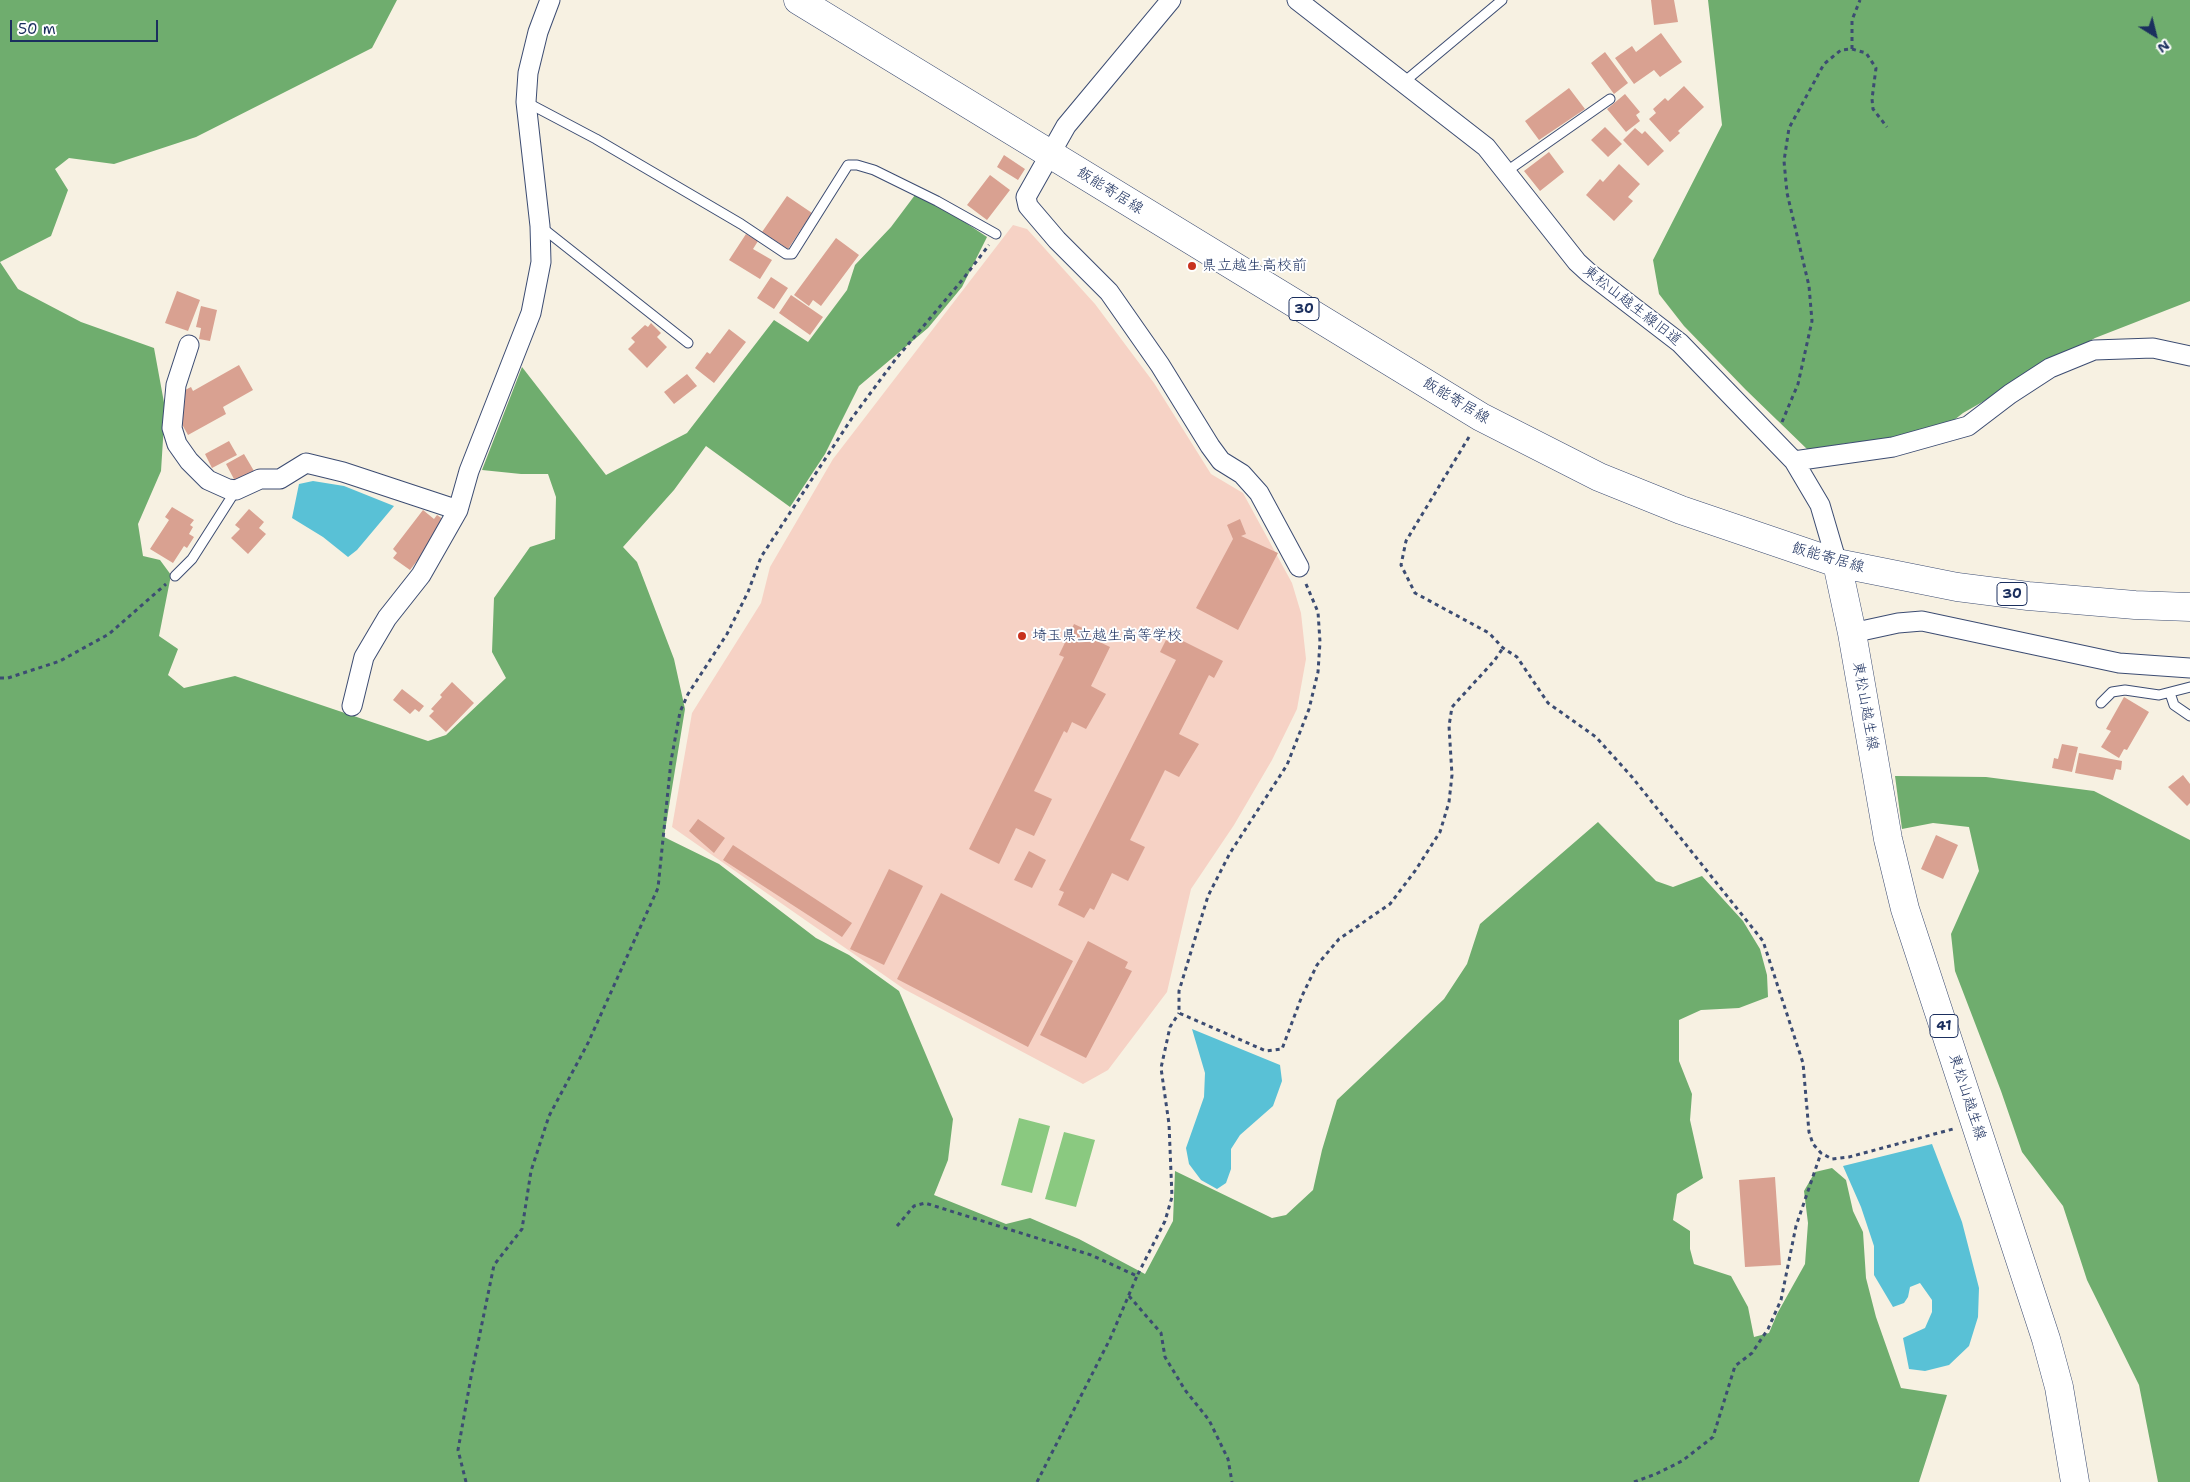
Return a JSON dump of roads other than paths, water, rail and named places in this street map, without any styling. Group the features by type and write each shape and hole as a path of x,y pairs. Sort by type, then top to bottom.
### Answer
{"main road":[{"name":"飯能寄居線","path":"798,0 1481,417 1534,446 1639,494 1837,563 1957,587 2028,596 2135,605 2190,606"},
{"name":"東松山越生線","path":"1837,563 1852,633 1888,839 1905,909 2060,1386 2075,1482"}],"street":[{"path":"352,706 364,657 387,618 421,575 458,510 470,471 531,312 541,262 540,226 526,102 528,73 538,32 550,0"},
{"path":"1171,0 1066,126 1026,197 1028,206 1056,240 1109,292 1160,365 1221,461 1242,474 1259,493 1299,567"},
{"name":"東松山越生線旧道","path":"1297,0 1486,147 1588,273 1680,343 1794,461 1820,506 1837,563"},
{"path":"189,345 176,385 172,428 178,444 189,461 208,480 228,489 236,490 260,479 280,479 306,463 343,472 458,510"},
{"path":"1794,461 1893,447 1968,426 2010,394 2050,368 2094,350 2153,348 2190,356"},
{"path":"1852,633 1898,623 1922,621 2120,663 2190,668"}],"lane":[{"path":"1404,82 1502,0"},
{"path":"1507,171 1610,100"},
{"path":"526,102 596,139 741,224 786,254 792,254 848,165 857,165 874,170 938,201 996,234"},
{"path":"540,226 688,343"},
{"path":"175,576 192,560 236,490"},
{"path":"2100,702 2112,692 2125,690 2159,695 2190,687"},
{"path":"2170,693 2174,705 2190,716"}],"water":[{"path":"313,481 344,486 394,506 357,550 348,557 323,537 292,518 299,484"},
{"path":"1192,1029 1280,1065 1282,1081 1273,1106 1240,1135 1231,1149 1231,1169 1226,1183 1217,1189 1201,1180 1189,1164 1186,1148 1204,1097 1205,1073"},
{"path":"1932,1144 1962,1222 1979,1288 1978,1317 1969,1346 1949,1365 1925,1371 1909,1369 1903,1338 1925,1328 1932,1312 1932,1300 1920,1283 1910,1287 1908,1297 1904,1303 1893,1307 1874,1275 1874,1246 1861,1207 1843,1166"}],"place":[{"name":"県立越生高校前","path":"1192,266"},
{"name":"埼玉県立越生高等学校","path":"1022,636"}]}
